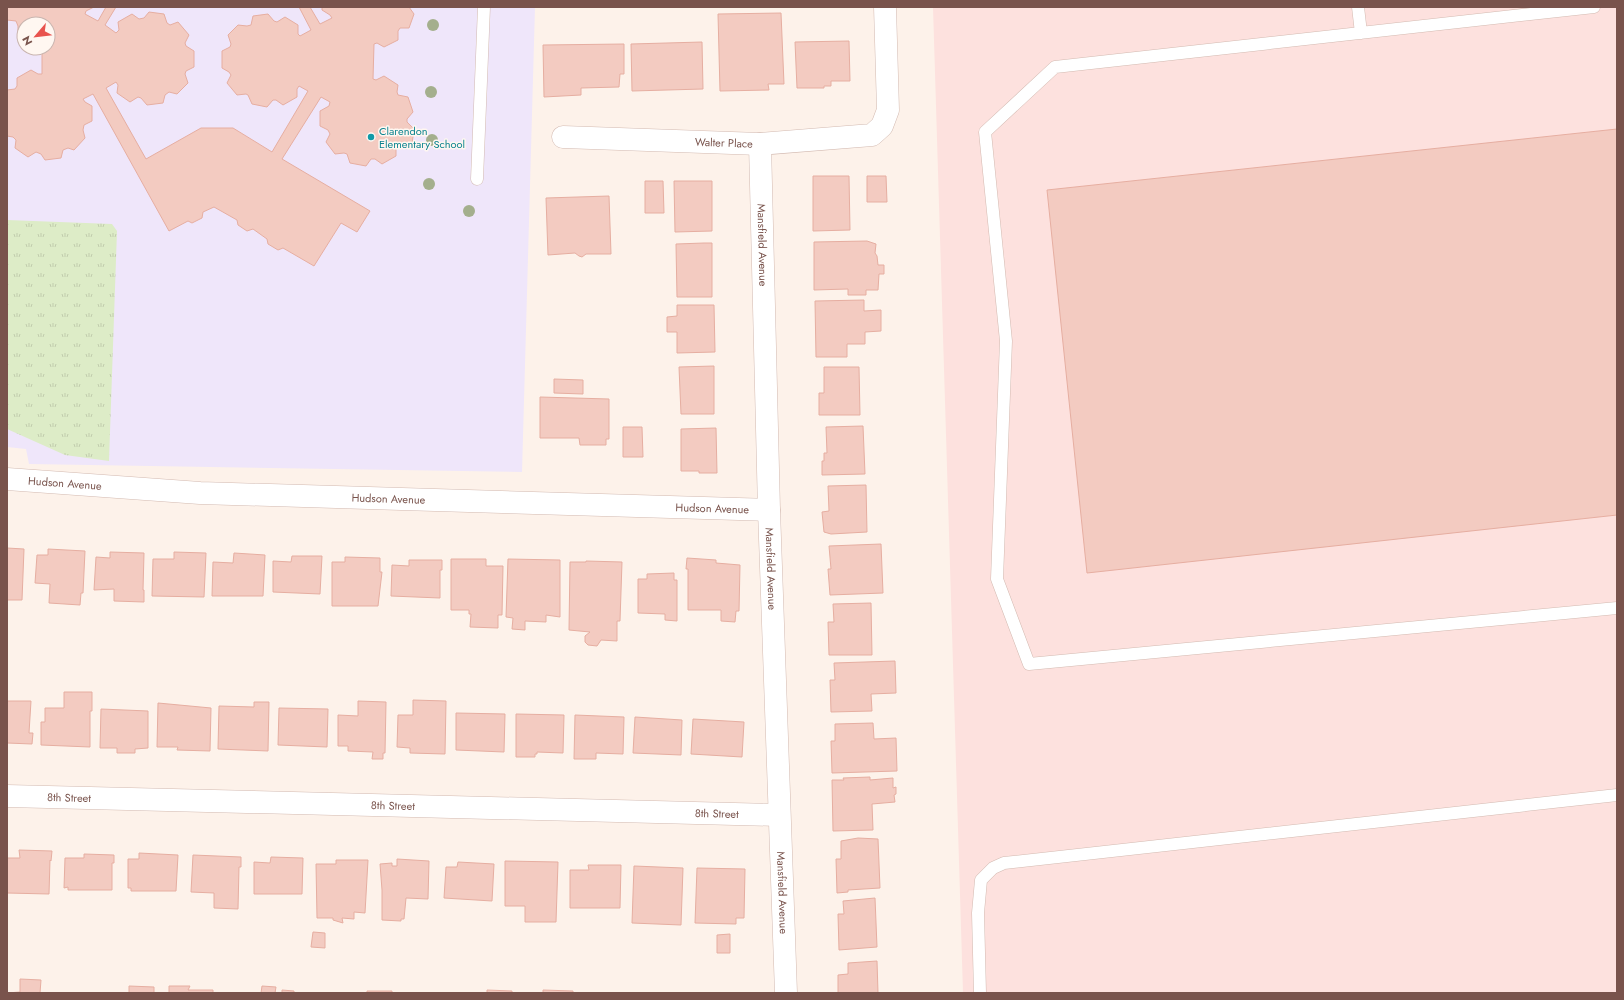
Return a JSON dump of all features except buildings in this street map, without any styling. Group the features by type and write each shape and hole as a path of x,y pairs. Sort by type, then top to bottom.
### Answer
{"street":[{"name":"Walter Place","path":"563,137 760,144 872,135 882,126 888,110 885,7"},
{"name":"Mansfield Avenue","path":"760,144 769,510 786,993"},
{"name":"Hudson Avenue","path":"7,479 200,493 769,510"},
{"name":"8th Street","path":"7,796 779,815"}],"lane":[{"path":"477,179 484,7"},
{"path":"1358,7 1362,33"},
{"path":"1594,7 1055,67 986,132 1006,341 997,579 1028,664 1617,608"},
{"path":"980,993 978,913 982,880 993,868 1004,863 1617,795"}],"shaded area":[{"path":"7,7 535,7 522,472 29,464 26,449 7,447"},
{"path":"933,7 1617,7 1617,993 963,993"}],"green space":[{"path":"7,220 112,224 117,231 109,461 65,455 7,429"}],"place":[{"name":"Clarendon Elementary School","path":"371,137"}]}
